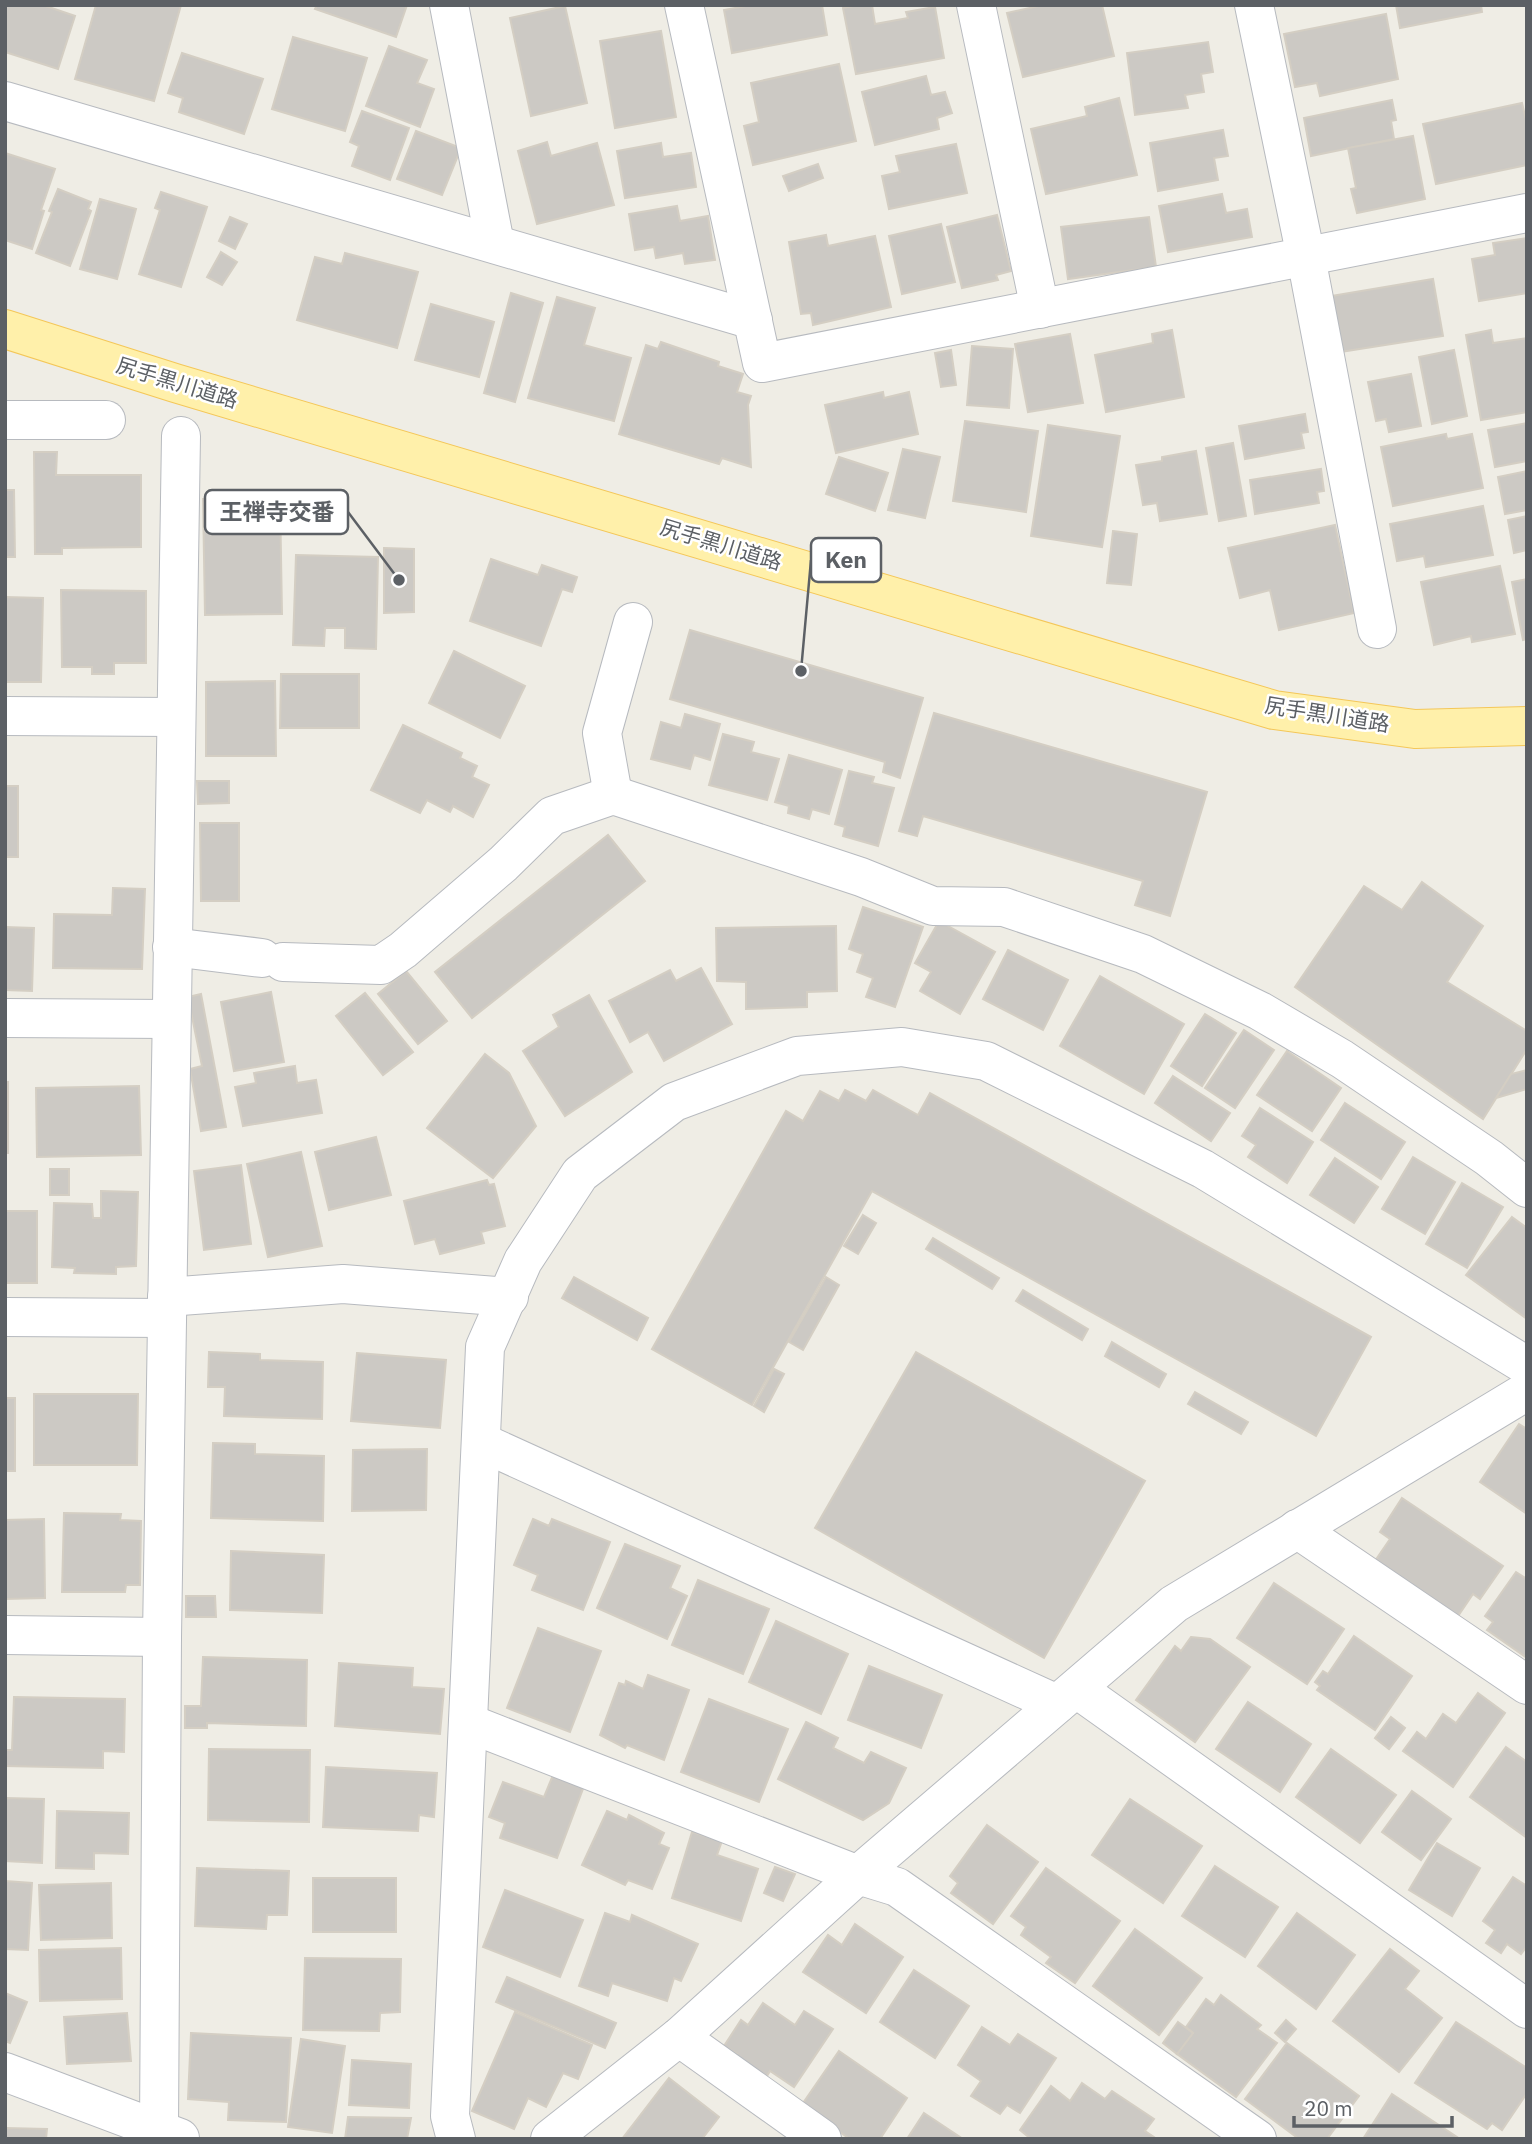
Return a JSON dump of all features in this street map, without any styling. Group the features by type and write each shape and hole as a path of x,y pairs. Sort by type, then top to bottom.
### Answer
{"main road":[{"name":"尻手黒川道路","path":"5,329 188,387 1274,710 1415,729 1527,726"}],"street":[{"path":"449,5 495,244"},
{"path":"684,5 762,363 1527,213"},
{"path":"976,5 1040,309"},
{"path":"1254,5 1306,257 1377,629"},
{"path":"5,101 752,320"},
{"path":"5,420 106,420"},
{"path":"5,2072 170,2134 162,1637 181,436"},
{"path":"613,795 602,733 633,622"},
{"path":"5,716 175,717"},
{"path":"172,947 272,960 381,965 403,950 503,864 552,816 613,795 861,877 933,906 1004,907 1143,954 1260,1011 1342,1059 1489,1158 1527,1188"},
{"path":"5,1018 171,1020"},
{"path":"456,2139 450,2116 485,1347 523,1261 580,1174 674,1102 797,1056 902,1047 986,1061 1203,1170 1527,1366"},
{"path":"5,1317 167,1308 343,1284 509,1297"},
{"path":"550,2139 679,2037 858,1875 1174,1604 1527,1391"},
{"path":"481,1442 1067,1696 1527,2009"},
{"path":"1297,1529 1527,1685"},
{"path":"5,1635 162,1637"},
{"path":"468,1723 858,1875 897,1887 1257,2139"},
{"path":"679,2037 822,2139"}],"building":[{"path":"5,5 43,5 75,16 58,69 5,52"},
{"path":"96,5 181,5 154,101 75,79"},
{"path":"317,5 407,5 396,37 315,9"},
{"path":"751,5 822,5 827,35 732,53 724,10"},
{"path":"872,5 875,24 908,18 906,12 935,7 944,58 856,74 843,8"},
{"path":"1043,5 1102,5 1114,56 1023,77 1007,13"},
{"path":"1396,5 1481,5 1482,12 1400,28"},
{"path":"565,6 587,103 531,116 510,18"},
{"path":"1386,14 1398,79 1320,96 1317,83 1295,87 1284,34"},
{"path":"661,31 676,117 615,128 600,41"},
{"path":"293,37 367,58 345,131 272,109"},
{"path":"1208,42 1213,72 1201,74 1204,92 1185,95 1188,108 1135,115 1127,53"},
{"path":"389,46 427,60 417,83 434,89 420,127 366,106"},
{"path":"182,53 263,79 244,134 179,112 183,98 168,93"},
{"path":"839,64 856,141 753,165 744,126 759,122 751,83"},
{"path":"926,76 931,95 945,92 952,113 937,118 939,129 875,145 862,92"},
{"path":"1119,98 1137,175 1046,194 1031,129 1087,116 1085,107"},
{"path":"1392,100 1396,120 1391,121 1394,139 1311,156 1304,118"},
{"path":"1522,103 1527,124 1527,165 1436,184 1423,124"},
{"path":"362,111 409,128 390,180 352,166 359,146 350,142"},
{"path":"1223,130 1228,156 1214,158 1218,180 1158,191 1150,143"},
{"path":"416,131 461,148 442,195 397,179"},
{"path":"1413,136 1425,199 1357,213 1351,189 1356,188 1348,148"},
{"path":"547,142 551,156 597,143 614,205 537,224 518,151"},
{"path":"661,143 663,157 691,153 696,187 625,198 617,151"},
{"path":"956,144 967,193 889,209 882,176 900,172 896,156"},
{"path":"5,153 55,169 41,210 44,211 32,249 5,240"},
{"path":"818,164 823,178 789,191 783,176"},
{"path":"58,189 91,202 88,209 91,211 70,266 36,253"},
{"path":"161,192 207,207 181,287 139,274 160,210 155,208"},
{"path":"1222,194 1226,213 1247,209 1252,237 1168,252 1159,206"},
{"path":"100,199 136,209 117,279 80,269"},
{"path":"677,206 680,221 708,216 715,260 685,264 683,253 656,258 654,247 635,250 629,214"},
{"path":"997,215 1011,271 996,275 998,280 962,288 947,227"},
{"path":"230,217 247,224 235,249 219,241"},
{"path":"1149,217 1156,267 1068,279 1061,227"},
{"path":"941,224 955,282 902,294 889,236"},
{"path":"826,235 828,246 875,236 891,307 813,325 811,313 801,314 789,242"},
{"path":"1527,238 1527,293 1479,301 1472,259 1495,255 1493,243"},
{"path":"221,252 237,262 222,285 207,277"},
{"path":"345,253 418,272 397,348 297,320 315,257 342,264"},
{"path":"1433,279 1443,336 1340,352 1331,296"},
{"path":"511,293 543,303 515,402 484,393"},
{"path":"557,297 595,308 584,345 631,358 614,421 528,398"},
{"path":"431,304 494,322 479,377 415,360"},
{"path":"1172,330 1184,397 1106,412 1095,355 1153,343 1152,334"},
{"path":"1491,330 1493,343 1527,338 1527,412 1481,420 1466,335"},
{"path":"1070,334 1083,403 1028,412 1015,344"},
{"path":"661,342 719,362 718,366 743,374 737,392 751,396 748,405 751,467 722,458 719,464 619,434 646,345 658,349"},
{"path":"972,346 1013,349 1009,408 967,405"},
{"path":"951,350 956,385 941,387 935,353"},
{"path":"1454,350 1467,416 1432,424 1419,357"},
{"path":"1411,374 1421,426 1389,432 1386,419 1376,421 1368,382"},
{"path":"883,392 884,398 909,392 918,434 836,453 825,405"},
{"path":"1305,414 1308,432 1301,433 1304,448 1245,459 1239,426"},
{"path":"965,421 1038,431 1026,512 953,501"},
{"path":"1527,423 1527,461 1495,467 1488,430"},
{"path":"1048,425 1120,436 1102,547 1031,536"},
{"path":"1446,434 1447,439 1472,434 1483,488 1393,506 1381,447"},
{"path":"1233,443 1246,516 1219,521 1206,448"},
{"path":"903,449 940,457 925,518 888,510"},
{"path":"1196,451 1207,514 1160,521 1157,503 1143,505 1136,465"},
{"path":"34,452 57,452 56,475 141,475 141,547 62,548 62,554 35,554"},
{"path":"839,457 888,473 875,511 826,494"},
{"path":"1321,469 1324,491 1317,492 1319,503 1255,514 1250,480"},
{"path":"1527,471 1527,510 1505,514 1498,477"},
{"path":"5,490 14,490 15,557 5,557"},
{"path":"280,498 282,614 205,615 203,499"},
{"path":"1483,506 1493,555 1426,567 1424,556 1397,561 1390,524"},
{"path":"1527,516 1527,550 1514,553 1508,520"},
{"path":"1335,525 1354,613 1279,630 1270,590 1240,598 1228,548"},
{"path":"1113,531 1137,534 1131,585 1107,583"},
{"path":"384,548 414,549 414,612 384,613"},
{"path":"296,555 378,557 376,649 345,648 345,628 325,628 324,646 293,645"},
{"path":"491,559 538,575 542,565 577,577 572,592 562,589 541,646 470,621"},
{"path":"1500,566 1515,634 1472,642 1471,636 1434,645 1421,582"},
{"path":"1527,579 1527,639 1523,640 1512,582"},
{"path":"61,590 146,591 146,663 114,663 114,674 92,674 92,667 62,667"},
{"path":"5,597 43,598 41,682 5,682"},
{"path":"690,630 923,698 900,778 883,772 885,762 670,699"},
{"path":"454,651 525,686 500,738 429,703"},
{"path":"281,674 359,674 359,728 280,728"},
{"path":"275,681 276,756 206,756 206,682"},
{"path":"934,713 1207,792 1170,916 1135,905 1143,881 923,816 917,836 899,831"},
{"path":"685,714 720,724 710,760 694,755 690,769 651,759 661,722 681,728"},
{"path":"403,725 462,753 460,758 477,766 472,777 489,785 473,817 453,806 450,812 427,800 420,813 371,790"},
{"path":"723,734 754,742 751,752 779,759 767,800 709,785"},
{"path":"789,755 842,770 829,814 812,809 809,819 788,813 789,806 775,802"},
{"path":"849,771 874,777 872,783 894,788 878,846 843,836 845,827 835,824"},
{"path":"197,781 229,781 229,803 198,804"},
{"path":"5,786 18,786 18,857 5,857"},
{"path":"200,823 239,823 239,901 201,901"},
{"path":"608,835 645,881 472,1018 435,972"},
{"path":"1422,882 1483,926 1447,982 1527,1031 1527,1049 1483,1119 1295,987 1364,886 1402,910"},
{"path":"113,888 145,889 142,969 53,968 54,914 112,915"},
{"path":"863,907 923,927 895,1007 866,997 873,978 857,972 863,954 849,949"},
{"path":"939,921 995,952 960,1014 920,991 931,972 915,963"},
{"path":"836,926 837,991 807,992 807,1007 746,1009 746,982 717,981 716,928"},
{"path":"5,927 34,928 32,991 5,990"},
{"path":"1008,950 1068,980 1043,1030 983,999"},
{"path":"701,968 732,1024 664,1061 648,1032 630,1042 609,1001 670,970 676,981"},
{"path":"406,971 447,1021 418,1044 378,994"},
{"path":"1100,976 1184,1024 1144,1094 1060,1046"},
{"path":"271,992 284,1062 234,1071 221,1002"},
{"path":"365,993 413,1052 383,1075 336,1016"},
{"path":"201,994 226,1127 201,1131 190,1069 202,1066 188,997"},
{"path":"589,995 632,1072 565,1116 523,1051 559,1027 553,1015"},
{"path":"1205,1014 1236,1033 1202,1086 1171,1066"},
{"path":"1244,1030 1274,1050 1235,1108 1205,1088"},
{"path":"1287,1051 1341,1088 1312,1131 1257,1095"},
{"path":"485,1054 509,1073 536,1126 493,1178 427,1128"},
{"path":"295,1066 297,1083 316,1080 322,1113 243,1126 235,1087 256,1083 254,1073"},
{"path":"1527,1070 1527,1089 1496,1098 1511,1074"},
{"path":"1173,1076 1230,1113 1211,1141 1155,1103"},
{"path":"5,1082 8,1082 8,1153 5,1153"},
{"path":"139,1086 141,1155 37,1157 36,1088"},
{"path":"845,1090 866,1101 873,1090 918,1115 930,1093 1371,1337 1316,1436 872,1191 752,1405 652,1349 786,1111 803,1121 820,1091 839,1101"},
{"path":"1345,1103 1405,1142 1381,1179 1321,1140"},
{"path":"1260,1108 1313,1142 1287,1183 1248,1157 1256,1145 1242,1136"},
{"path":"376,1137 391,1195 329,1210 315,1152"},
{"path":"301,1152 322,1246 268,1257 247,1164"},
{"path":"1413,1157 1455,1182 1425,1234 1382,1209"},
{"path":"1335,1158 1378,1187 1354,1223 1310,1195"},
{"path":"241,1165 251,1244 204,1250 194,1171"},
{"path":"50,1169 69,1169 69,1195 50,1195"},
{"path":"487,1180 489,1185 494,1184 505,1226 481,1232 484,1243 440,1254 435,1239 415,1244 404,1201"},
{"path":"1462,1183 1503,1207 1467,1268 1426,1244"},
{"path":"101,1191 138,1192 136,1266 116,1267 116,1274 74,1273 75,1268 52,1267 54,1203 92,1204 93,1218 101,1218"},
{"path":"5,1211 37,1211 37,1283 5,1283"},
{"path":"863,1215 876,1223 858,1254 844,1246"},
{"path":"1512,1217 1527,1228 1527,1319 1466,1275"},
{"path":"933,1238 999,1278 992,1289 926,1249"},
{"path":"574,1277 648,1318 637,1340 562,1298"},
{"path":"826,1277 839,1285 803,1350 789,1342"},
{"path":"1023,1290 1088,1329 1082,1340 1016,1301"},
{"path":"1112,1342 1166,1374 1159,1387 1105,1356"},
{"path":"209,1352 260,1354 260,1360 323,1362 322,1419 224,1416 225,1387 208,1387"},
{"path":"916,1352 1145,1481 1044,1658 815,1528"},
{"path":"357,1353 446,1360 440,1428 351,1421"},
{"path":"774,1369 784,1374 764,1412 754,1406"},
{"path":"1195,1392 1248,1422 1241,1434 1188,1404"},
{"path":"34,1394 138,1394 137,1465 34,1465"},
{"path":"5,1398 15,1398 15,1471 5,1471"},
{"path":"1519,1424 1527,1429 1527,1514 1480,1482"},
{"path":"213,1443 255,1444 255,1454 324,1456 323,1521 211,1518"},
{"path":"427,1449 426,1510 352,1511 353,1450"},
{"path":"1402,1498 1503,1566 1480,1599 1473,1594 1458,1616 1375,1561 1390,1539 1380,1532"},
{"path":"64,1513 121,1514 120,1520 141,1521 140,1585 126,1585 125,1592 62,1592"},
{"path":"44,1519 45,1598 5,1599 5,1520"},
{"path":"533,1519 549,1526 552,1519 610,1542 583,1610 532,1590 538,1575 514,1565"},
{"path":"625,1544 680,1566 670,1588 687,1596 667,1639 597,1608"},
{"path":"231,1551 324,1555 322,1613 230,1610"},
{"path":"1516,1572 1527,1579 1527,1658 1487,1630 1493,1622 1485,1616"},
{"path":"698,1580 769,1609 743,1674 672,1645"},
{"path":"1274,1583 1344,1629 1307,1684 1237,1638"},
{"path":"186,1596 215,1596 216,1617 186,1617"},
{"path":"776,1621 848,1654 821,1714 749,1682"},
{"path":"538,1628 601,1651 570,1732 507,1708"},
{"path":"1354,1636 1412,1676 1375,1730 1317,1690 1320,1686 1315,1682 1323,1671 1328,1674"},
{"path":"1191,1637 1210,1639 1250,1667 1195,1742 1136,1700 1175,1646 1181,1651"},
{"path":"203,1657 307,1660 306,1726 207,1723 207,1728 185,1728 185,1706 201,1706"},
{"path":"339,1663 413,1668 412,1687 444,1689 440,1734 335,1726"},
{"path":"869,1666 942,1695 921,1748 848,1720"},
{"path":"648,1675 689,1690 664,1760 627,1745 625,1748 600,1735 619,1683 625,1685 626,1681 643,1689"},
{"path":"1478,1693 1505,1713 1453,1787 1403,1751 1417,1732 1426,1739 1443,1714 1456,1723"},
{"path":"14,1697 125,1699 124,1752 103,1751 103,1768 5,1766 5,1750 12,1750"},
{"path":"709,1699 788,1729 759,1802 681,1772"},
{"path":"1248,1702 1311,1744 1280,1792 1216,1749"},
{"path":"1391,1717 1405,1728 1389,1749 1375,1738"},
{"path":"806,1722 838,1738 833,1748 864,1763 871,1752 906,1768 889,1803 863,1820 778,1779"},
{"path":"1506,1747 1527,1762 1527,1838 1470,1797"},
{"path":"209,1749 310,1750 309,1822 208,1820"},
{"path":"1331,1749 1396,1795 1360,1843 1296,1797"},
{"path":"326,1767 437,1773 434,1817 419,1815 418,1831 323,1827"},
{"path":"553,1775 584,1786 557,1858 500,1838 505,1823 489,1817 503,1782 544,1797"},
{"path":"1412,1791 1451,1819 1421,1860 1382,1832"},
{"path":"5,1798 44,1799 42,1863 5,1861"},
{"path":"1130,1799 1202,1846 1163,1903 1092,1855"},
{"path":"57,1811 129,1813 128,1854 94,1853 94,1869 56,1868"},
{"path":"607,1811 627,1820 629,1815 664,1833 659,1844 669,1848 652,1889 628,1880 625,1885 582,1865"},
{"path":"987,1825 1038,1862 993,1924 951,1893 958,1883 950,1876"},
{"path":"692,1832 722,1841 717,1855 758,1869 741,1921 672,1898"},
{"path":"1437,1843 1480,1868 1452,1916 1409,1890"},
{"path":"1215,1866 1278,1907 1245,1957 1182,1916"},
{"path":"775,1867 795,1874 783,1901 764,1893"},
{"path":"197,1868 289,1871 287,1915 267,1915 266,1929 195,1926"},
{"path":"1046,1868 1120,1921 1075,1983 1046,1963 1051,1957 1021,1935 1026,1927 1011,1916"},
{"path":"1513,1877 1527,1886 1527,1946 1521,1954 1507,1944 1501,1953 1486,1943 1495,1930 1483,1921"},
{"path":"313,1878 396,1878 396,1932 313,1932"},
{"path":"5,1881 32,1883 28,1950 5,1949"},
{"path":"111,1883 112,1938 41,1940 39,1885"},
{"path":"505,1890 583,1920 560,1977 483,1947"},
{"path":"605,1913 630,1922 632,1915 698,1944 681,1981 674,1978 667,2001 612,1983 608,1996 579,1986"},
{"path":"1297,1913 1355,1955 1316,2009 1258,1966"},
{"path":"855,1924 903,1957 866,2013 803,1972 828,1935 842,1945"},
{"path":"1135,1929 1202,1978 1159,2035 1093,1986"},
{"path":"121,1948 122,1999 40,2001 39,1950"},
{"path":"1390,1949 1419,1971 1405,1989 1442,2018 1399,2072 1333,2021"},
{"path":"305,1958 401,1959 400,2012 380,2013 379,2031 303,2030"},
{"path":"914,1970 969,2006 935,2058 880,2022"},
{"path":"507,1977 616,2023 605,2048 496,2002"},
{"path":"5,1993 27,2002 10,2043 5,2041"},
{"path":"1221,1995 1261,2025 1257,2029 1277,2043 1236,2097 1177,2054 1193,2033 1186,2027 1206,1999 1214,2005"},
{"path":"763,2003 795,2025 804,2011 833,2029 794,2087 770,2071 764,2081 732,2060 737,2054 724,2046 741,2020 748,2025"},
{"path":"515,2012 592,2045 578,2079 563,2073 546,2107 528,2098 514,2129 472,2111"},
{"path":"127,2013 131,2061 67,2064 64,2017"},
{"path":"1286,2020 1296,2029 1285,2042 1275,2033"},
{"path":"1178,2022 1193,2033 1177,2054 1163,2043"},
{"path":"1456,2022 1527,2068 1527,2093 1502,2130 1492,2123 1487,2129 1415,2083"},
{"path":"982,2027 1010,2045 1018,2034 1056,2058 1020,2113 1007,2105 1000,2114 971,2096 981,2081 958,2065"},
{"path":"191,2033 291,2038 286,2122 228,2120 229,2102 188,2099"},
{"path":"301,2039 345,2046 332,2133 288,2127"},
{"path":"1287,2043 1359,2096 1327,2139 1299,2139 1245,2099"},
{"path":"839,2051 907,2098 880,2139 850,2139 801,2106"},
{"path":"352,2060 411,2064 409,2108 349,2105"},
{"path":"669,2078 719,2117 702,2139 622,2139"},
{"path":"1082,2083 1105,2099 1112,2091 1154,2119 1145,2131 1154,2137 1153,2139 1031,2139 1020,2130 1051,2086 1070,2101"},
{"path":"1392,2094 1460,2139 1363,2139"},
{"path":"924,2113 963,2139 907,2139"},
{"path":"348,2117 411,2118 407,2139 345,2139"},
{"path":"5,2128 47,2129 46,2139 5,2139"}],"place":[{"name":"王禅寺交番","path":"399,580"},
{"name":"Ken","path":"801,671"}]}
